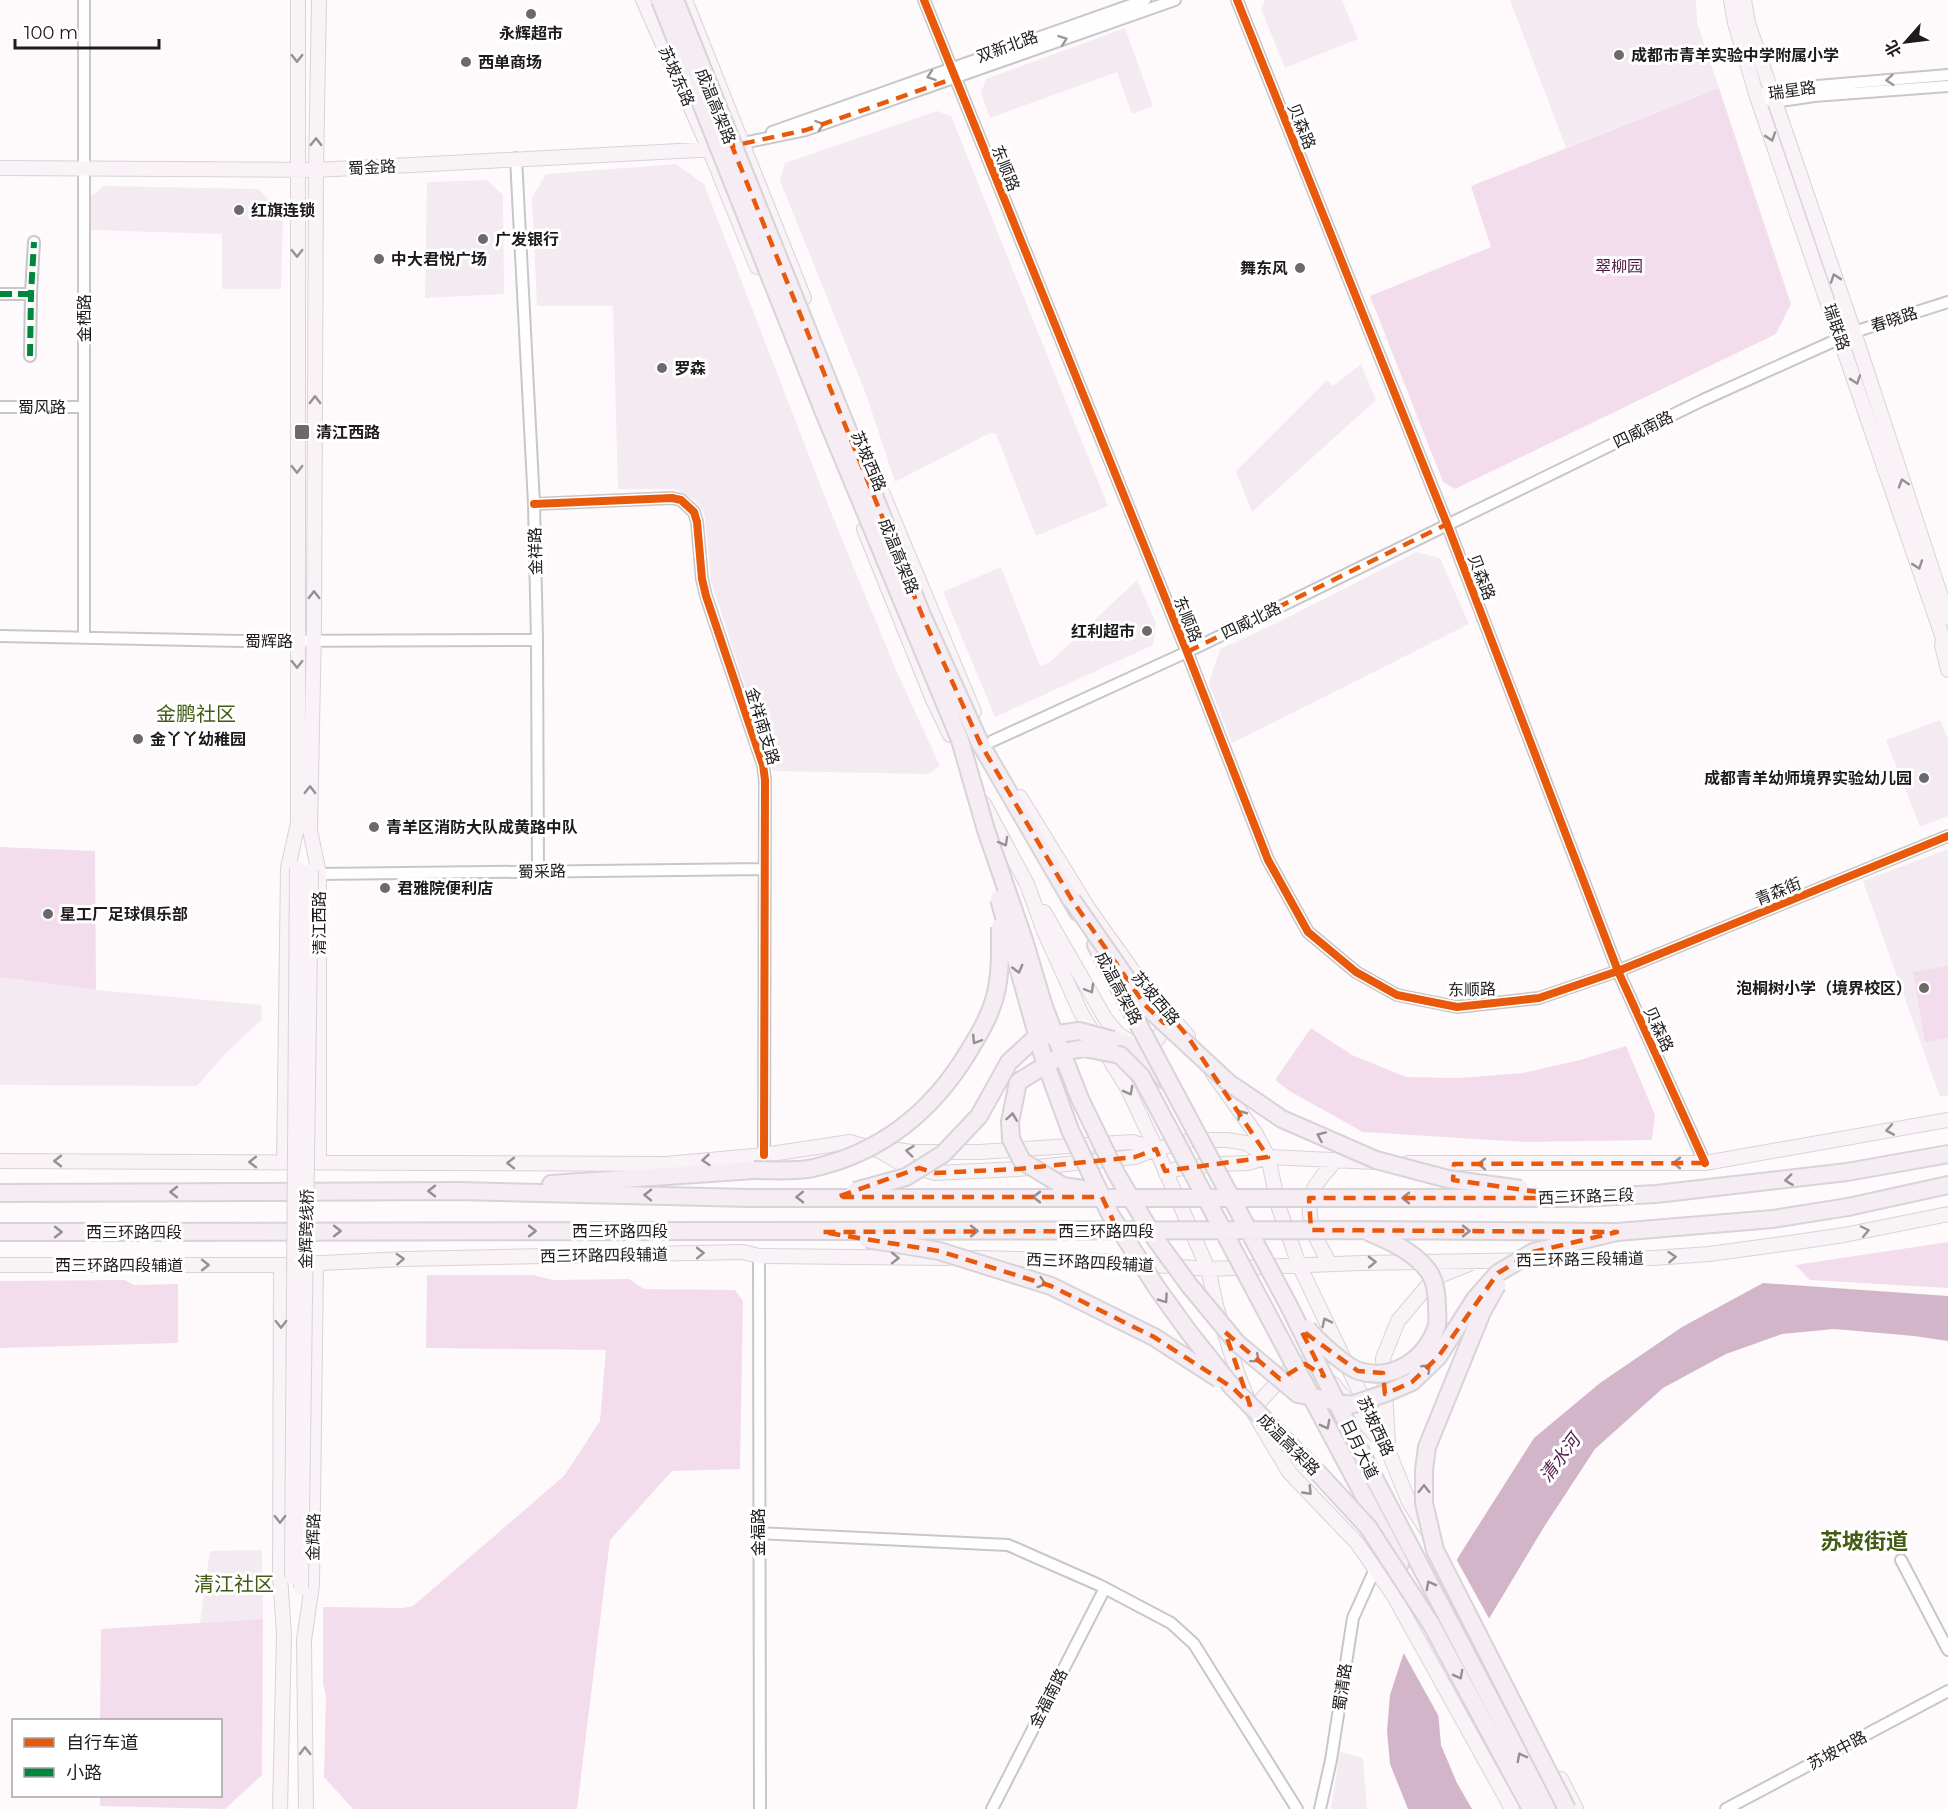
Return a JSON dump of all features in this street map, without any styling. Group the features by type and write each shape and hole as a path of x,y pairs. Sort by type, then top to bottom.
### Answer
{"highway":[{"path":"652,0 681,53"},
{"name":"成温高架路","path":"660,0 825,415 960,740 986,830 1000,902 1043,1056 1070,1130 1110,1214 1181,1323 1233,1388 1321,1476 1368,1527 1431,1624"},
{"name":"成温高架路","path":"675,0 922,615 980,743 1072,900 1174,1088"},
{"path":"686,0 706,81"},
{"path":"986,830 1044,1006 1080,1099 1116,1173 1154,1237 1188,1285 1237,1342 1298,1394 1351,1405 1412,1382 1438,1357 1475,1299 1498,1272 1530,1254 1617,1232"},
{"path":"1072,900 1145,1005 1229,1083 1282,1119 1376,1160 1448,1179 1581,1198"},
{"path":"458,1191 679,1174 811,1168 841,1160 867,1149 900,1129 926,1108 954,1075 982,1030 994,998 1000,953 1000,902"},
{"path":"837,1197 906,1177 943,1154 979,1116 1009,1062 1036,1037 1079,1030 1113,1040 1131,1047 1174,1088"},
{"path":"1152,1198 1063,1186 1022,1161 1011,1138 1010,1122 1018,1082 1069,1051 1084,1048 1120,1055 1142,1076 1531,1809"},
{"name":"日月大道","path":"1174,1088 1289,1305 1370,1470 1548,1809"},
{"path":"1906,1162 1948,1145"},
{"name":"西三环路三段","path":"1222,1198 1581,1198 1656,1194 1847,1172 1948,1154"},
{"name":"西三环路三段","path":"1239,1230 1617,1232 1773,1219 1848,1207 1948,1185"},
{"name":"西三环路四段","path":"0,1193 458,1191 748,1198 1222,1198"},
{"name":"西三环路四段","path":"0,1232 1239,1230"},
{"path":"1289,1305 1317,1342 1358,1371 1386,1374 1410,1365 1426,1346 1437,1324 1437,1293 1427,1269 1405,1249 1365,1230"},
{"path":"822,1232 939,1251 1051,1286 1154,1336 1233,1388"},
{"path":"1530,1254 1510,1270 1496,1286 1482,1312 1427,1447 1424,1503 1435,1550 1567,1809"}],"main road":[{"name":"清江西路","path":"298,0 297,641 304,826"},
{"name":"清江西路","path":"284,1162 288,868 304,826 313,641 319,0"},
{"name":"苏坡东路","path":"643,0 710,151"},
{"path":"686,0 743,143"},
{"name":"瑞联路","path":"1731,0 1735,23 1767,96"},
{"name":"瑞联路","path":"1744,0 1767,96 1847,334 1943,607"},
{"name":"蜀金路","path":"0,168 316,170 516,158 710,151 743,143"},
{"name":"苏坡西路","path":"743,143 847,410 988,743 1088,908 1140,981 1188,1036 1228,1098 1256,1134 1268,1157 1279,1209 1299,1265 1389,1453 1409,1502 1447,1562 1576,1809"},
{"name":"苏坡西路","path":"710,151 933,700 991,819 1028,884 1044,931 1081,1012 1128,1089 1208,1269 1217,1309 1252,1410 1289,1472 1357,1543 1375,1569 1408,1622 1512,1809"},
{"name":"瑞联路","path":"1847,334 1943,607 1948,653"},
{"path":"1943,607 1948,670"},
{"path":"304,826 309,870"},
{"name":"清江西路","path":"309,870 319,1162"},
{"name":"金辉跨线桥","path":"296,1582 309,870"},
{"path":"1028,884 1105,1018 1118,1034 1129,1041 1149,1044 1157,1040 1164,1028 1165,1009"},
{"path":"1166,1174 1176,1169 1248,1163 1268,1157 1430,1165 1705,1163 1948,1120"},
{"path":"0,1161 666,1164 764,1155 850,1142 880,1151 900,1163 935,1173 1018,1169 1135,1157 1192,1140 1227,1140 1246,1143 1268,1157"},
{"path":"860,1145 911,1152 968,1152 1132,1142 1156,1149"},
{"path":"1330,1264 1311,1227 1310,1208 1314,1190 1336,1160"},
{"name":"西三环路三段辅道","path":"1208,1269 1477,1260 1653,1258 1708,1254 1844,1235 1948,1214"},
{"name":"西三环路四段辅道","path":"0,1265 281,1265 405,1259 743,1252 759,1256 1103,1261 1208,1269"},
{"path":"1389,1453 1383,1358 1398,1321 1434,1278 1477,1260"},
{"name":"金辉路","path":"306,1809 304,1640 312,1585 316,1264"},
{"name":"金辉路","path":"280,1809 284,1634 280,1576 281,1265"},
{"path":"1252,1410 1286,1373 1305,1364 1334,1384 1389,1453"},
{"path":"284,1634 296,1582"},
{"path":"296,1582 304,1640"}],"street":[{"name":"金栖路","path":"84,0 84,637"},
{"name":"东顺路","path":"924,0 1187,652 1268,860 1308,932 1356,972 1397,995 1457,1007 1539,998 1618,971"},
{"name":"双新北路","path":"953,74 1145,0"},
{"name":"双新北路","path":"743,143 800,121 953,74 1176,0"},
{"name":"贝森路","path":"1237,0 1447,524 1618,971 1705,1163"},
{"name":"瑞星路","path":"1767,96 1948,75"},
{"name":"瑞星路","path":"1767,96 1814,96 1948,86"},
{"name":"金祥路","path":"516,158 534,504 538,872"},
{"path":"30,356 34,242"},
{"path":"0,294 31,294"},
{"name":"春晓路","path":"1847,334 1948,302"},
{"name":"四威南路","path":"1447,524 1703,400 1847,334"},
{"name":"蜀风路","path":"0,407 84,407"},
{"name":"金祥南支路","path":"534,504 672,498 681,500 694,513 706,596 763,765 764,1155"},
{"name":"四威北路","path":"988,743 1187,652 1447,524"},
{"name":"蜀辉路","path":"0,636 297,641 537,640"},
{"name":"青森街","path":"1618,971 1948,836"},
{"name":"蜀采路","path":"309,870 538,872 765,869"},
{"name":"金福路","path":"759,1256 760,1809"},
{"path":"758,1533 1008,1545 1105,1588 1171,1623 1194,1644 1297,1809"},
{"path":"1901,1560 1948,1650"},
{"name":"蜀清路","path":"1320,1809 1331,1760 1353,1618 1375,1569"},
{"name":"金福南路","path":"992,1809 1105,1588"},
{"name":"苏坡中路","path":"1726,1809 1948,1691"}],"highlighted area":[{"path":"955,78 1187,652 1447,524 1618,971 1705,1163 1454,1164 1453,1180 1581,1198 1309,1198 1311,1230 1617,1232 1533,1252 1498,1273 1438,1357 1412,1382 1385,1394 1383,1373 1358,1371 1301,1330 1324,1376 1305,1364 1280,1379 1225,1332 1250,1405 1233,1388 1154,1337 1051,1286 939,1251 822,1232 1118,1231 1102,1197 837,1197 919,1168 935,1173 1018,1169 1135,1157 1156,1149 1165,1171 1268,1157 1188,1037 1165,1009 1164,1023 1145,1005 1072,900 980,743 922,615 732,146 806,130"}],"shaded area":[{"path":"1265,0 1342,0 1358,39 1285,68 1261,9"},
{"name":"成都市青羊实验中学附属小学","path":"1510,0 1696,0 1697,22 1719,88 1566,148"},
{"path":"1125,28 1153,106 1132,114 1117,72 990,118 981,93 986,79"},
{"path":"937,111 951,116 1108,506 1036,536 996,434 990,433 895,482 866,394 780,181 785,163"},
{"path":"676,164 704,184 830,510 896,670 940,766 928,774 773,771 711,581 703,512 695,500 675,489 618,489 613,306 537,306 532,198 546,174"},
{"path":"487,180 503,195 504,294 425,298 427,182"},
{"path":"104,186 259,189 283,218 281,289 222,289 222,234 90,230 91,197"},
{"path":"1361,364 1376,400 1252,512 1236,471 1327,380 1333,386"},
{"path":"1416,552 1440,558 1469,624 1232,743 1209,683 1220,649 1275,624"},
{"path":"1001,567 1040,666 1050,662 1137,580 1156,623 1153,645 995,717 943,592"},
{"name":"成都青羊幼师境界实验幼儿园","path":"1940,720 1948,739 1948,816 1920,827 1886,740"},
{"name":"泡桐树小学（境界校区）","path":"1948,849 1948,1095 1940,1097 1863,881"},
{"path":"0,977 96,990 261,1005 262,1019 224,1055 197,1086 0,1085"},
{"path":"262,1550 263,1619 200,1623 210,1551"},
{"path":"1340,1752 1363,1758 1367,1809 1331,1809"}],"green space":[{"name":"翠柳园","path":"1719,88 1791,304 1776,334 1455,489 1443,482 1370,296 1491,247 1471,186"},
{"name":"星工厂足球俱乐部","path":"0,847 95,851 96,990 0,977"},
{"path":"1948,966 1948,1038 1925,1042 1913,972"},
{"path":"1311,1028 1352,1055 1406,1077 1460,1078 1523,1073 1580,1060 1626,1046 1655,1115 1652,1140 1525,1142 1363,1132 1291,1092 1275,1080"},
{"path":"1948,1242 1948,1288 1810,1280 1795,1265"},
{"path":"427,1275 533,1275 553,1280 629,1279 644,1289 735,1290 743,1301 740,1469 672,1471 610,1540 577,1809 353,1809 324,1777 326,1696 323,1684 323,1607 403,1608 413,1606 564,1476 600,1421 606,1350 426,1348"},
{"path":"125,1280 134,1285 178,1284 178,1343 0,1348 0,1281"},
{"path":"263,1619 262,1775 225,1809 100,1806 100,1797 222,1797 222,1719 100,1719 101,1629"}],"water":[{"name":"清水河","path":"1763,1283 1948,1296 1948,1341 1834,1329 1782,1334 1726,1354 1663,1388 1595,1449 1544,1527 1490,1617 1438,1711 1441,1745 1457,1783 1472,1809 1408,1809 1390,1764 1387,1731 1390,1695 1403,1655 1459,1556 1534,1438 1600,1383 1682,1327"}],"pier":[{"path":"1455,1557 1491,1622 1442,1711 1443,1724 1402,1650"}],"marked path":[{"path":"30,356 34,242"},
{"path":"0,294 31,294"}],"cycle path":[{"path":"924,0 1187,652 1268,860 1308,932 1356,972 1397,995 1457,1007 1539,998 1618,971 1948,836"},
{"path":"1237,0 1447,524 1618,971 1705,1163"},
{"path":"534,504 672,498 681,500 694,512 706,596 763,765 765,780 764,1155"}],"place":[{"name":"永辉超市","path":"531,14"},
{"name":"成都市青羊实验中学附属小学","path":"1619,55"},
{"name":"西单商场","path":"466,62"},
{"name":"红旗连锁","path":"239,210"},
{"name":"广发银行","path":"483,239"},
{"name":"中大君悦广场","path":"379,259"},
{"name":"舞东风","path":"1300,268"},
{"name":"罗森","path":"662,368"},
{"name":"清江西路","path":"302,432"},
{"name":"红利超市","path":"1147,631"},
{"name":"金丫丫幼稚园","path":"138,739"},
{"name":"成都青羊幼师境界实验幼儿园","path":"1924,778"},
{"name":"青羊区消防大队成黄路中队","path":"374,827"},
{"name":"君雅院便利店","path":"385,888"},
{"name":"星工厂足球俱乐部","path":"48,914"},
{"name":"泡桐树小学（境界校区）","path":"1924,988"}],"district":[{"name":"金鹏社区","path":"196,714"},
{"name":"苏坡街道","path":"1864,1541"},
{"name":"清江社区","path":"234,1584"}]}
